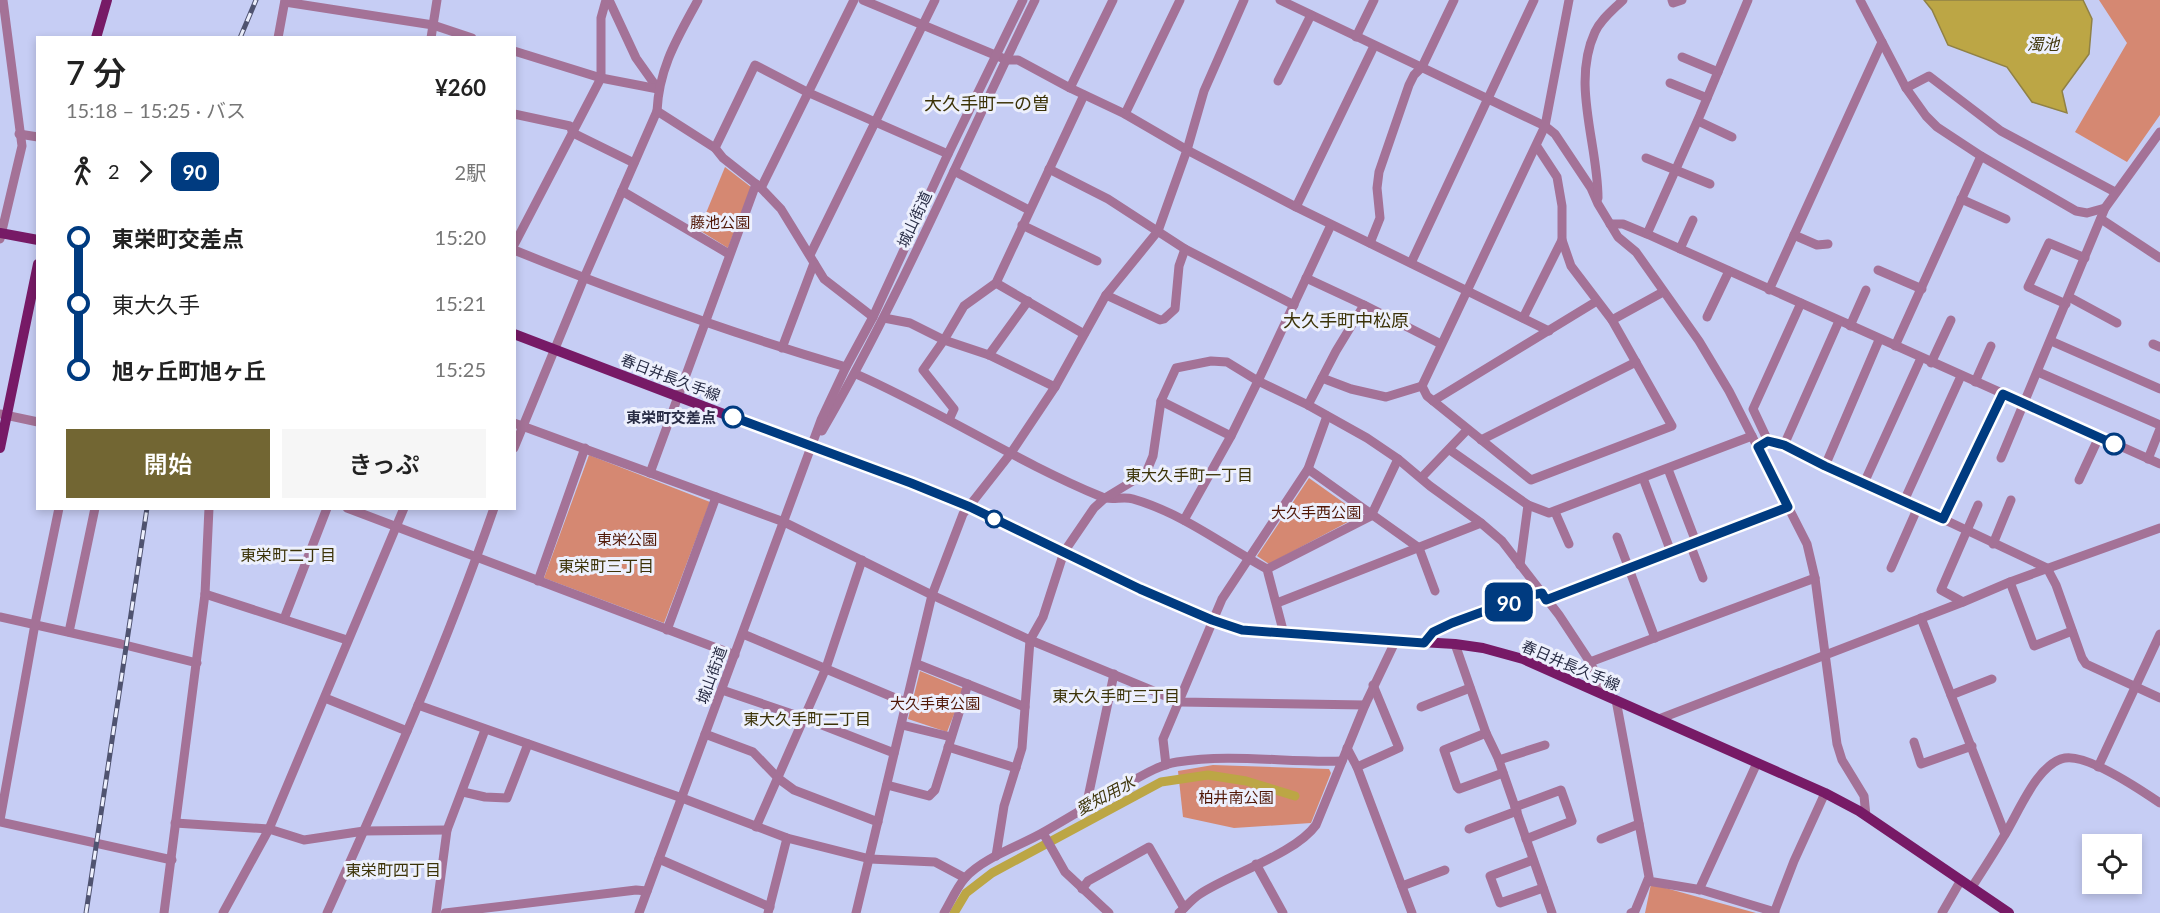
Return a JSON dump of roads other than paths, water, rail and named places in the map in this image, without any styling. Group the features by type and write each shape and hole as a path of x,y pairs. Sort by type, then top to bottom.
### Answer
{"main road":[{"path":"97,36 107,0"},
{"path":"0,235 36,240"},
{"path":"0,448 3,415 36,273"},
{"name":"春日井長久手線","path":"516,335 911,483 970,507 1140,589 1212,620 1242,630 1395,642 1455,644 1483,648 1523,659 1825,793 1866,816 2009,913"}],"street":[{"path":"0,235 22,146 3,0"},
{"path":"431,36 437,0"},
{"path":"516,241 601,78 601,18 608,0"},
{"path":"608,0 636,58 658,89"},
{"path":"698,0 669,54 658,89 657,111 584,278 556,349 518,424 784,522 932,595 1030,640 1180,702 1365,705"},
{"path":"650,472 729,254 758,186 854,0"},
{"path":"863,0 1006,60 1018,60 1125,114 1187,150 1331,225 1549,331"},
{"path":"782,348 812,259 874,123 935,0"},
{"name":"城山街道","path":"639,913 813,448 821,420 873,317 948,154 1023,0"},
{"name":"城山街道","path":"813,448 856,374 884,318 1035,0"},
{"path":"1070,88 1113,0"},
{"path":"1125,114 1180,0"},
{"path":"856,913 932,595 963,514 1011,453 1055,387 1106,295 1158,231 1187,150 1204,91 1244,0"},
{"path":"1356,37 1374,0"},
{"path":"1370,243 1380,218 1377,188 1379,172 1409,86 1414,75 1422,67 1454,0"},
{"path":"1411,263 1534,0"},
{"path":"1536,145 1557,177 1562,206 1562,240 1571,266 1612,320 1672,426 1531,480 1426,396 1422,386 1468,291 1536,145 1545,126 1569,0"},
{"path":"1598,204 1588,117 1586,73 1596,31 1602,21 1623,0"},
{"path":"1672,0 1672,3 1682,0"},
{"path":"1647,234 1698,121 1748,0"},
{"path":"1860,0 1906,88 1936,127 2076,211 2087,213 2105,208"},
{"path":"278,36 285,1 433,25 466,36"},
{"path":"1287,1 1374,46 1545,126 1555,134 1591,188 1618,237 1636,252 1699,341 1729,391 1807,544 1815,578 1824,655 1842,760 1864,796 1866,816"},
{"path":"1278,81 1311,15"},
{"path":"1769,290 1882,42"},
{"path":"1296,207 1374,46"},
{"path":"516,52 601,78 658,89"},
{"path":"1682,57 1718,72"},
{"path":"715,148 755,65 874,123 948,154"},
{"path":"1906,88 1929,76 2001,131 2115,192"},
{"path":"1671,82 1707,98"},
{"path":"950,420 954,409 923,370 964,306 996,283 1084,95"},
{"path":"657,111 715,148 723,158 758,186 781,209 825,279 873,317"},
{"path":"516,114 570,126 573,133 634,163"},
{"path":"1698,121 1732,137"},
{"path":"2001,458 2105,208 2160,132"},
{"path":"19,134 36,138"},
{"path":"1895,346 1981,156"},
{"path":"1646,158 1710,184"},
{"path":"1048,169 1108,199 1185,249 1294,305"},
{"path":"954,171 1029,210"},
{"path":"622,191 729,254"},
{"path":"1961,199 2006,219"},
{"path":"2101,219 2160,258"},
{"path":"1680,249 1693,220"},
{"path":"1610,224 1623,224 1647,234 1879,340 2160,464"},
{"path":"1022,225 1097,261"},
{"path":"1184,520 1231,436 1331,225"},
{"path":"1794,235 1816,245 1828,244"},
{"path":"1522,318 1562,240"},
{"path":"2085,258 2049,243 2028,287 2068,301 2117,323"},
{"path":"1106,295 1160,320 1164,319 1175,309 1179,266 1185,249"},
{"path":"516,251 584,278 705,321 846,368"},
{"path":"1878,270 1922,289"},
{"path":"1707,317 1729,272"},
{"path":"1306,278 1441,344"},
{"path":"996,283 1084,334"},
{"path":"1850,326 1866,290"},
{"path":"1612,320 1663,292"},
{"path":"989,355 1028,301"},
{"path":"1433,401 1597,301"},
{"path":"1768,441 1753,409 1802,303"},
{"path":"1308,405 1364,305"},
{"path":"884,318 910,323 944,340 989,355 1055,387"},
{"path":"1931,363 1951,320"},
{"path":"1784,445 1839,321"},
{"path":"1825,466 1879,340"},
{"path":"2051,341 2160,389"},
{"path":"1975,382 1991,346"},
{"path":"1864,483 1921,358"},
{"path":"996,856 1004,806 1023,748 1030,640 1043,617 1064,552 1094,508 1105,498 1146,473 1154,456 1161,401 1176,368 1211,361 1227,362 1258,381 1308,405 1367,438 1422,477 1502,541 1559,615 1590,662 1599,681 1598,692"},
{"path":"1481,440 1636,362"},
{"path":"2038,372 2160,427 2148,459"},
{"path":"856,374 1105,498 1132,498 1184,520 1267,569 1284,634"},
{"path":"1904,501 1961,376"},
{"path":"1322,378 1351,389 1386,397 1422,386"},
{"path":"1943,519 2003,394"},
{"path":"1161,401 1231,436"},
{"path":"3,415 36,422"},
{"path":"1166,765 1163,739 1221,599 1308,469 1327,416"},
{"path":"1422,477 1467,430"},
{"path":"1450,450 1528,506 1549,513 1752,436"},
{"path":"2079,480 2099,437"},
{"path":"1758,447 1768,441 1784,445 2047,568 2056,585 2086,664 2160,698"},
{"path":"538,581 585,448"},
{"path":"1267,569 1371,516 1398,459"},
{"path":"1668,468 1703,578"},
{"path":"1308,469 1419,548 1435,591"},
{"path":"1643,478 1671,552"},
{"path":"667,630 716,497"},
{"path":"1993,544 2011,500"},
{"path":"1963,602 1941,590 1978,505"},
{"path":"1520,565 1528,506"},
{"path":"1424,643 1433,632 1452,623 1523,597 1544,596 1629,568 1788,507"},
{"path":"1891,568 1918,507"},
{"path":"59,510 5,772 0,821 171,860"},
{"path":"69,632 95,510"},
{"path":"164,913 205,594 209,510"},
{"path":"284,619 326,510"},
{"path":"352,510 735,655"},
{"path":"224,913 268,829 403,510"},
{"path":"327,913 418,705 493,510"},
{"path":"1555,512 1569,544"},
{"path":"1277,603 1481,523"},
{"path":"1659,719 2010,582 2160,528"},
{"path":"1617,537 1655,638"},
{"path":"756,827 826,668 862,560"},
{"path":"1590,662 1815,578"},
{"path":"2010,582 2034,646 2072,631"},
{"path":"205,594 347,640"},
{"path":"0,617 197,663"},
{"path":"1921,618 2006,834"},
{"path":"742,634 906,703"},
{"path":"2098,767 2160,634"},
{"path":"1082,889 1088,881 1149,847 1182,911 1198,895 1289,848 1310,833 1316,825 1373,685 1395,642"},
{"path":"1455,644 1486,733 1499,760 1552,913"},
{"path":"917,664 1025,707"},
{"path":"1086,807 1114,674"},
{"path":"1951,695 1992,679"},
{"path":"887,785 929,796 935,790 968,684"},
{"path":"1357,767 1399,748 1373,685"},
{"path":"1420,707 1470,687"},
{"path":"722,690 804,718 894,753"},
{"path":"325,698 407,731"},
{"path":"1616,700 1649,877 1635,911 1631,913"},
{"path":"418,705 682,798 787,838 870,859 935,862 965,878"},
{"path":"902,725 1016,768"},
{"path":"436,913 447,831 485,730"},
{"path":"1486,733 1444,750 1457,787 1460,789 1503,773"},
{"path":"705,734 753,752 779,779 794,790 878,822"},
{"path":"1914,742 1921,764 1972,746"},
{"path":"463,792 485,797 507,798 528,744"},
{"path":"1499,760 1545,745"},
{"path":"1347,748 1357,767 1412,913"},
{"path":"944,913 965,878 996,856 1043,833 1086,807 1166,765 1175,762 1233,758 1342,761"},
{"path":"1972,887 2006,834 2030,790 2049,766 2067,758 2079,760 2127,781 2160,803"},
{"path":"1699,890 1757,763"},
{"path":"1469,829 1561,790 1572,821 1526,839"},
{"path":"1648,880 1699,890 1774,913 1825,793"},
{"path":"175,823 268,829 304,840 364,831 447,831"},
{"path":"1601,839 1639,824"},
{"path":"1043,833 1065,872 1109,913"},
{"path":"659,859 769,910 787,838"},
{"path":"1533,860 1491,876 1500,903 1543,888"},
{"path":"1256,864 1283,913"},
{"path":"1402,886 1445,870"},
{"path":"1942,913 1961,880"},
{"path":"446,913 524,908 636,890 646,891"}],"water":[{"name":"濁池","path":"1924,0 2083,0 2092,19 2089,54 2062,91 2067,113 2032,102 2007,67 1948,45 1932,10"}],"waterway":[{"name":"愛知用水","path":"954,913 966,893 992,873 1161,782 1208,775 1246,781 1295,796"}],"railway":[{"path":"241,36 256,0"},
{"path":"86,913 147,510"}],"place":[{"name":"東栄町交差点","path":"733,417"}],"district":[{"name":"大久手町一の曽","path":"987,103"},
{"name":"大久手町中松原","path":"1346,320"},
{"name":"東大久手町一丁目","path":"1189,474"},
{"name":"東栄町二丁目","path":"288,554"},
{"name":"東栄町三丁目","path":"606,565"},
{"name":"東大久手町三丁目","path":"1116,695"},
{"name":"東大久手町二丁目","path":"807,718"},
{"name":"東栄町四丁目","path":"393,869"}],"park label":[{"name":"藤池公園","path":"720,222"},
{"name":"大久手西公園","path":"1316,512"},
{"name":"東栄公園","path":"627,539"},
{"name":"大久手東公園","path":"935,703"},
{"name":"柏井南公園","path":"1236,797"}]}
